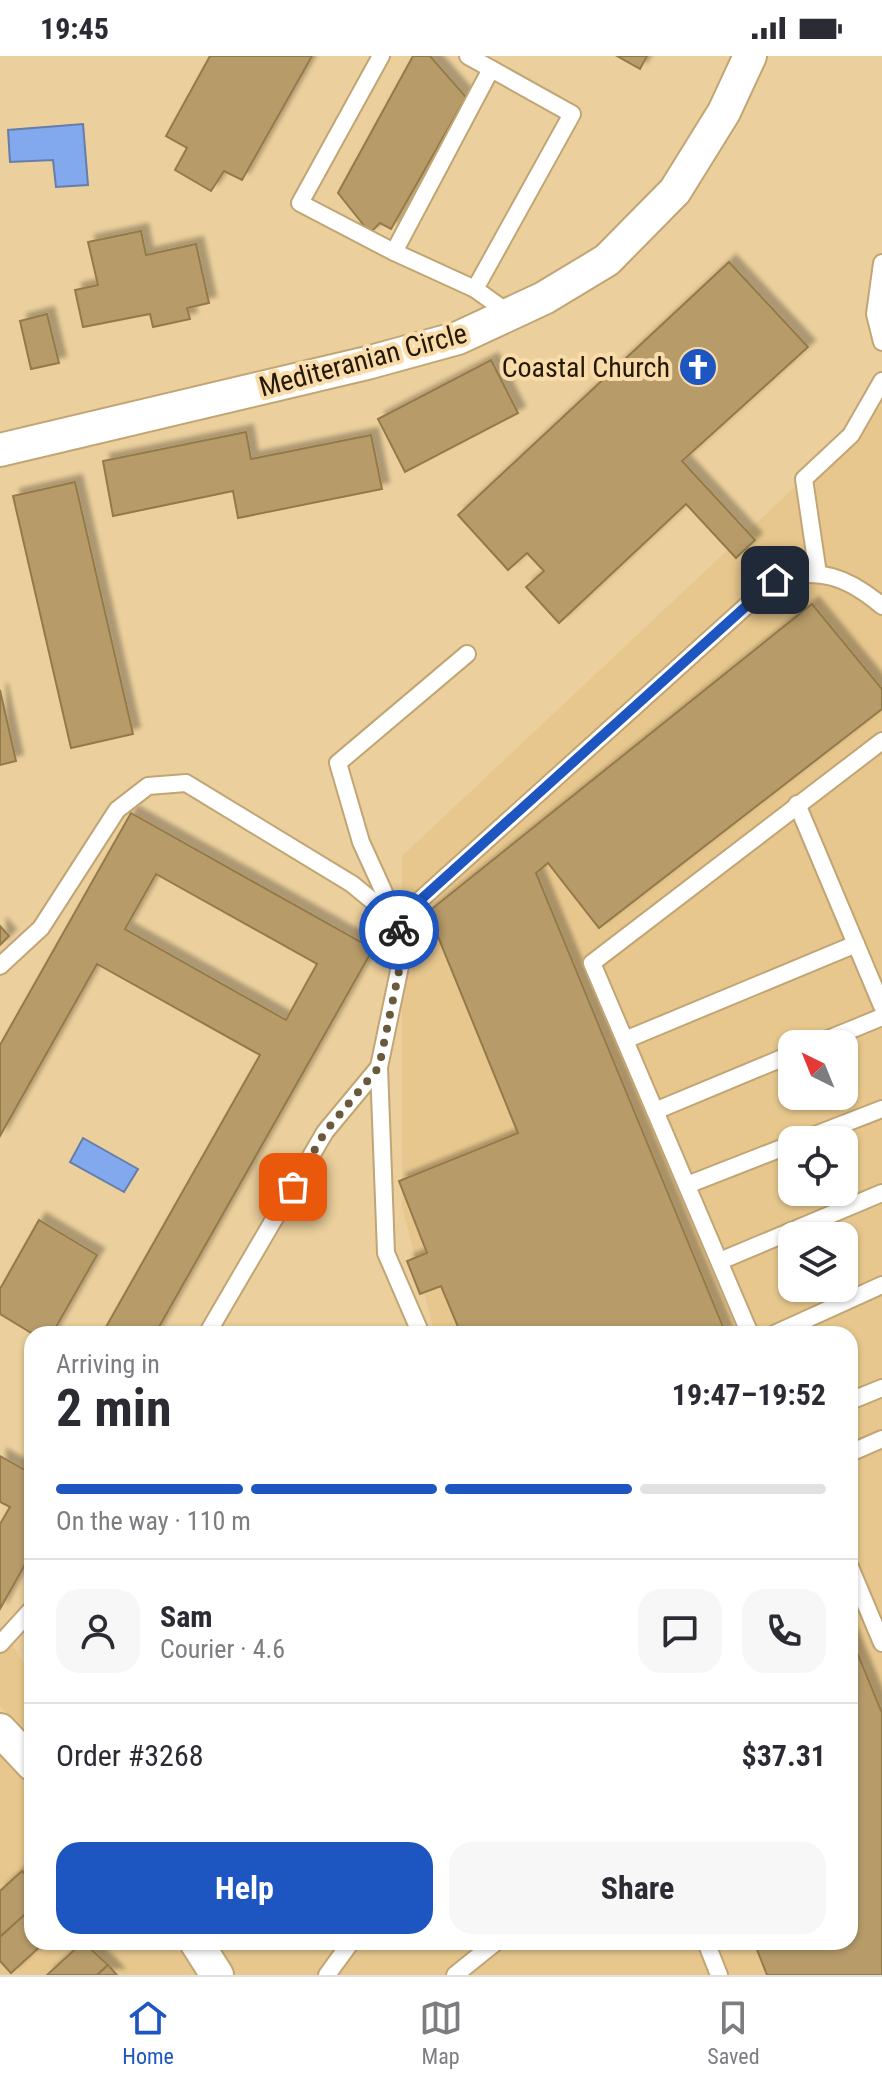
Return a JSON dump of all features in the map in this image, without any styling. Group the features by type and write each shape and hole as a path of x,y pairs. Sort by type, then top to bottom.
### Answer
{"street":[{"name":"Mediteranian Circle","path":"0,450 367,363 458,338 544,298 607,260 675,191 724,112 750,56"},
{"path":"0,1730 24,1756"},
{"path":"201,1950 217,1975"}],"lane":[{"path":"381,56 300,203 394,252 475,289 510,314"},
{"path":"468,56 572,114 475,289"},
{"path":"394,252 491,69"},
{"path":"882,263 875,314 882,342"},
{"path":"818,574 804,479 851,435 882,381"},
{"path":"397,921 775,580 803,571 818,574 863,590 882,606"},
{"path":"418,1326 386,1253 379,1067 404,947 397,921 361,842 338,763 467,654"},
{"path":"747,1326 592,963 882,741"},
{"path":"0,966 41,928 117,810 148,786 163,782 186,783 352,884 397,921"},
{"path":"797,804 882,1006"},
{"path":"625,1040 856,944"},
{"path":"850,1030 882,1017"},
{"path":"655,1111 778,1060"},
{"path":"212,1326 325,1132 379,1067"},
{"path":"838,1126 882,1109"},
{"path":"687,1185 778,1149"},
{"path":"720,1261 882,1193"},
{"path":"792,1326 882,1285"},
{"path":"858,1398 882,1388"},
{"path":"858,1450 882,1439"},
{"path":"858,1586 882,1643"},
{"path":"0,1644 24,1618"},
{"path":"327,1975 345,1950"},
{"path":"455,1975 486,1950"},
{"path":"709,1950 719,1975"}],"shaded area":[{"path":"882,405 882,1975 235,1975 221,1950 858,1950 858,1326 433,1326 402,1207 402,856"},
{"path":"0,1624 24,1664 24,1732 0,1706"},
{"path":"0,1754 24,1780 24,1950 181,1950 198,1975 0,1975"}],"water":[{"path":"83,124 88,185 56,187 53,160 10,162 8,130"},
{"path":"83,1138 138,1169 124,1192 70,1162"}],"building":[{"path":"210,56 312,56 242,180 224,171 211,191 175,170 187,148 166,136"},
{"path":"413,56 430,56 466,97 391,229 380,223 370,233 338,193"},
{"path":"617,56 647,56 640,69"},
{"path":"141,231 146,255 196,244 209,303 187,308 190,319 153,327 150,314 83,327 75,290 98,285 88,242"},
{"path":"729,262 808,347 682,461 755,540 736,558 686,504 559,623 526,587 544,571 527,553 508,570 458,515"},
{"path":"47,314 59,363 31,369 20,321"},
{"path":"491,360 518,413 405,472 378,419"},
{"path":"246,432 251,459 371,435 382,489 238,518 233,491 113,516 103,461"},
{"path":"75,482 133,734 71,748 13,496"},
{"path":"812,604 882,689 882,709 599,928 548,863 536,873 723,1326 458,1326 441,1286 420,1294 407,1261 427,1253 399,1181 518,1133 428,912"},
{"path":"0,690 16,761 0,765"},
{"path":"131,813 373,949 160,1326 107,1326 260,1055 97,964 0,1136 0,1045","holes":["156,874 317,964 286,1020 125,929"]},
{"path":"0,926 9,936 0,945"},
{"path":"39,1220 97,1255 57,1326 24,1326 24,1329 0,1314 0,1289"},
{"path":"0,1456 24,1469 24,1566 0,1609 0,1524 10,1507 0,1502"},
{"path":"858,1654 882,1713 882,1975 767,1975 757,1950 858,1950"},
{"path":"22,1871 24,1873 24,1915 0,1937 0,1891"},
{"path":"24,1915 24,1950 36,1950 11,1973 0,1961 0,1937"},
{"path":"74,1950 92,1950 108,1965 97,1975 47,1975"},
{"path":"108,1965 117,1975 97,1975"}],"way so far":[{"path":"293,1187 325,1132 379,1067 404,947 399,930"}],"place":[{"name":"Coastal Church","path":"698,367"}],"route":[{"path":"399,930 397,921 775,580"}]}
